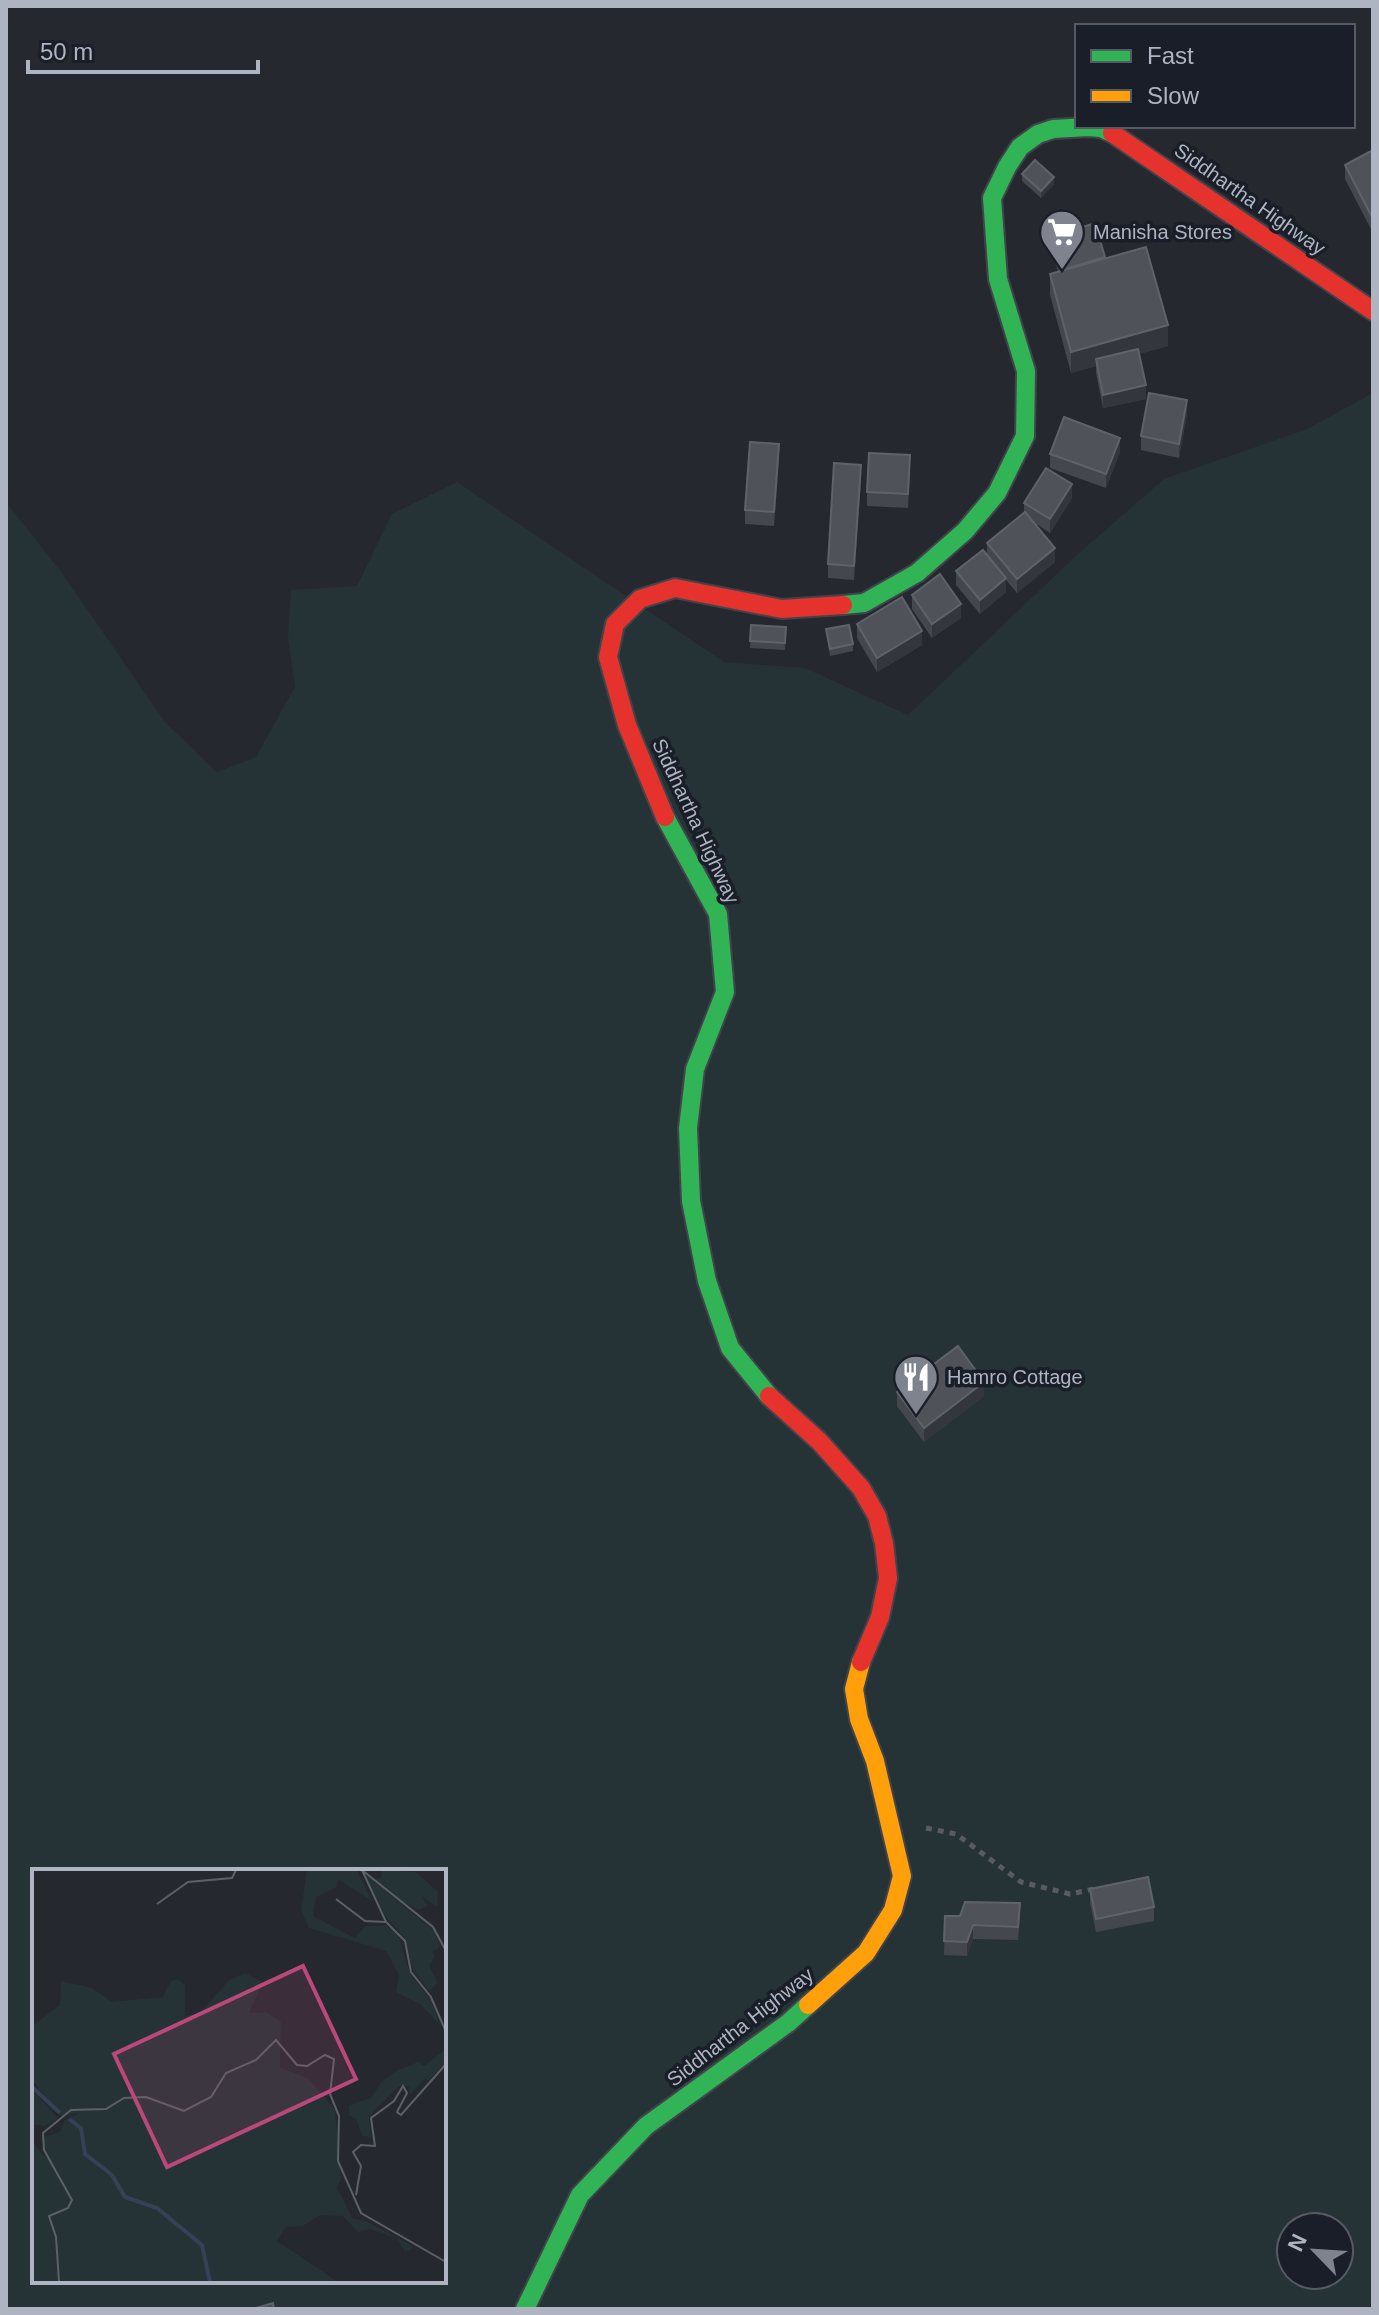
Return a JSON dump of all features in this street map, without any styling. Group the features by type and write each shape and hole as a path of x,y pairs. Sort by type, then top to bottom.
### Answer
{"highway":[{"name":"Siddhartha Highway","path":"525,2309 580,2195 646,2126 788,2023 866,1953 893,1910 902,1876 875,1761 859,1719 854,1689 864,1652 880,1617 888,1578 877,1516 861,1488 819,1441 775,1404 730,1348 707,1281 691,1201 688,1128 695,1069 725,992 718,914 667,821 627,725 608,657 615,624 640,599 675,588 782,609 864,603 917,573 965,531 997,493 1025,436 1026,371 998,279 992,198 1020,147 1038,134 1053,129 1075,128"},
{"name":"Siddhartha Highway","path":"1101,128 1119,136 1373,311"}],"path":[{"path":"886,1808 917,1826 956,1834 1021,1882 1070,1894 1107,1886"}],"shaded area":[{"path":"1373,393 1373,2309 6,2309 6,502 62,573 165,722 217,772 256,757 295,687 288,638 291,590 357,586 392,514 457,482 724,662 805,668 908,715 1079,553 1164,479 1307,429"}],"building":[{"path":"1373,150 1373,219 1345,165"},
{"path":"1035,160 1054,177 1041,191 1022,174"},
{"path":"1095,223 1105,257 1062,270 1052,237"},
{"path":"1146,247 1168,325 1071,352 1050,274"},
{"path":"1138,349 1146,385 1103,395 1096,359"},
{"path":"1149,393 1187,400 1179,444 1141,436"},
{"path":"1064,417 1120,438 1106,474 1050,454"},
{"path":"750,442 779,444 774,512 745,510"},
{"path":"869,453 910,455 908,494 867,492"},
{"path":"834,463 861,465 854,566 828,564"},
{"path":"1046,468 1072,484 1050,519 1024,503"},
{"path":"1025,512 1055,548 1017,579 987,543"},
{"path":"983,550 1006,578 980,600 956,571"},
{"path":"940,574 961,604 932,624 912,595"},
{"path":"902,597 922,631 877,658 857,624"},
{"path":"751,625 786,627 785,643 750,641"},
{"path":"849,625 853,644 830,649 826,629"},
{"path":"958,1346 984,1382 924,1428 897,1392"},
{"path":"1148,1877 1154,1907 1096,1919 1090,1889"},
{"path":"965,1902 1020,1903 1018,1927 973,1925 967,1942 944,1941 945,1916 960,1916"},
{"path":"273,2303 274,2309 252,2309"}],"traffic: fast":[{"path":"843,605 864,603 917,573 965,531 997,493 1025,436 1026,371 998,279 992,198 1020,147 1038,134 1053,129 1075,128"},
{"path":"1101,128 1112,133"},
{"path":"665,817 718,914 725,992 695,1069 688,1128 691,1201 707,1281 730,1348 769,1396"},
{"path":"525,2309 580,2195 646,2126 788,2023 808,2005"}],"traffic: slow":[{"path":"808,2005 866,1953 893,1910 902,1876 875,1761 859,1719 854,1689 861,1662"}],"traffic: jam":[{"path":"1112,133 1373,311"},
{"path":"665,817 627,725 608,657 615,624 640,599 675,588 782,609 843,605"},
{"path":"769,1396 819,1441 861,1488 877,1516 888,1578 880,1617 861,1662"}],"place":[{"name":"Manisha Stores","path":"1062,271"},
{"name":"Hamro Cottage","path":"916,1416"}]}
